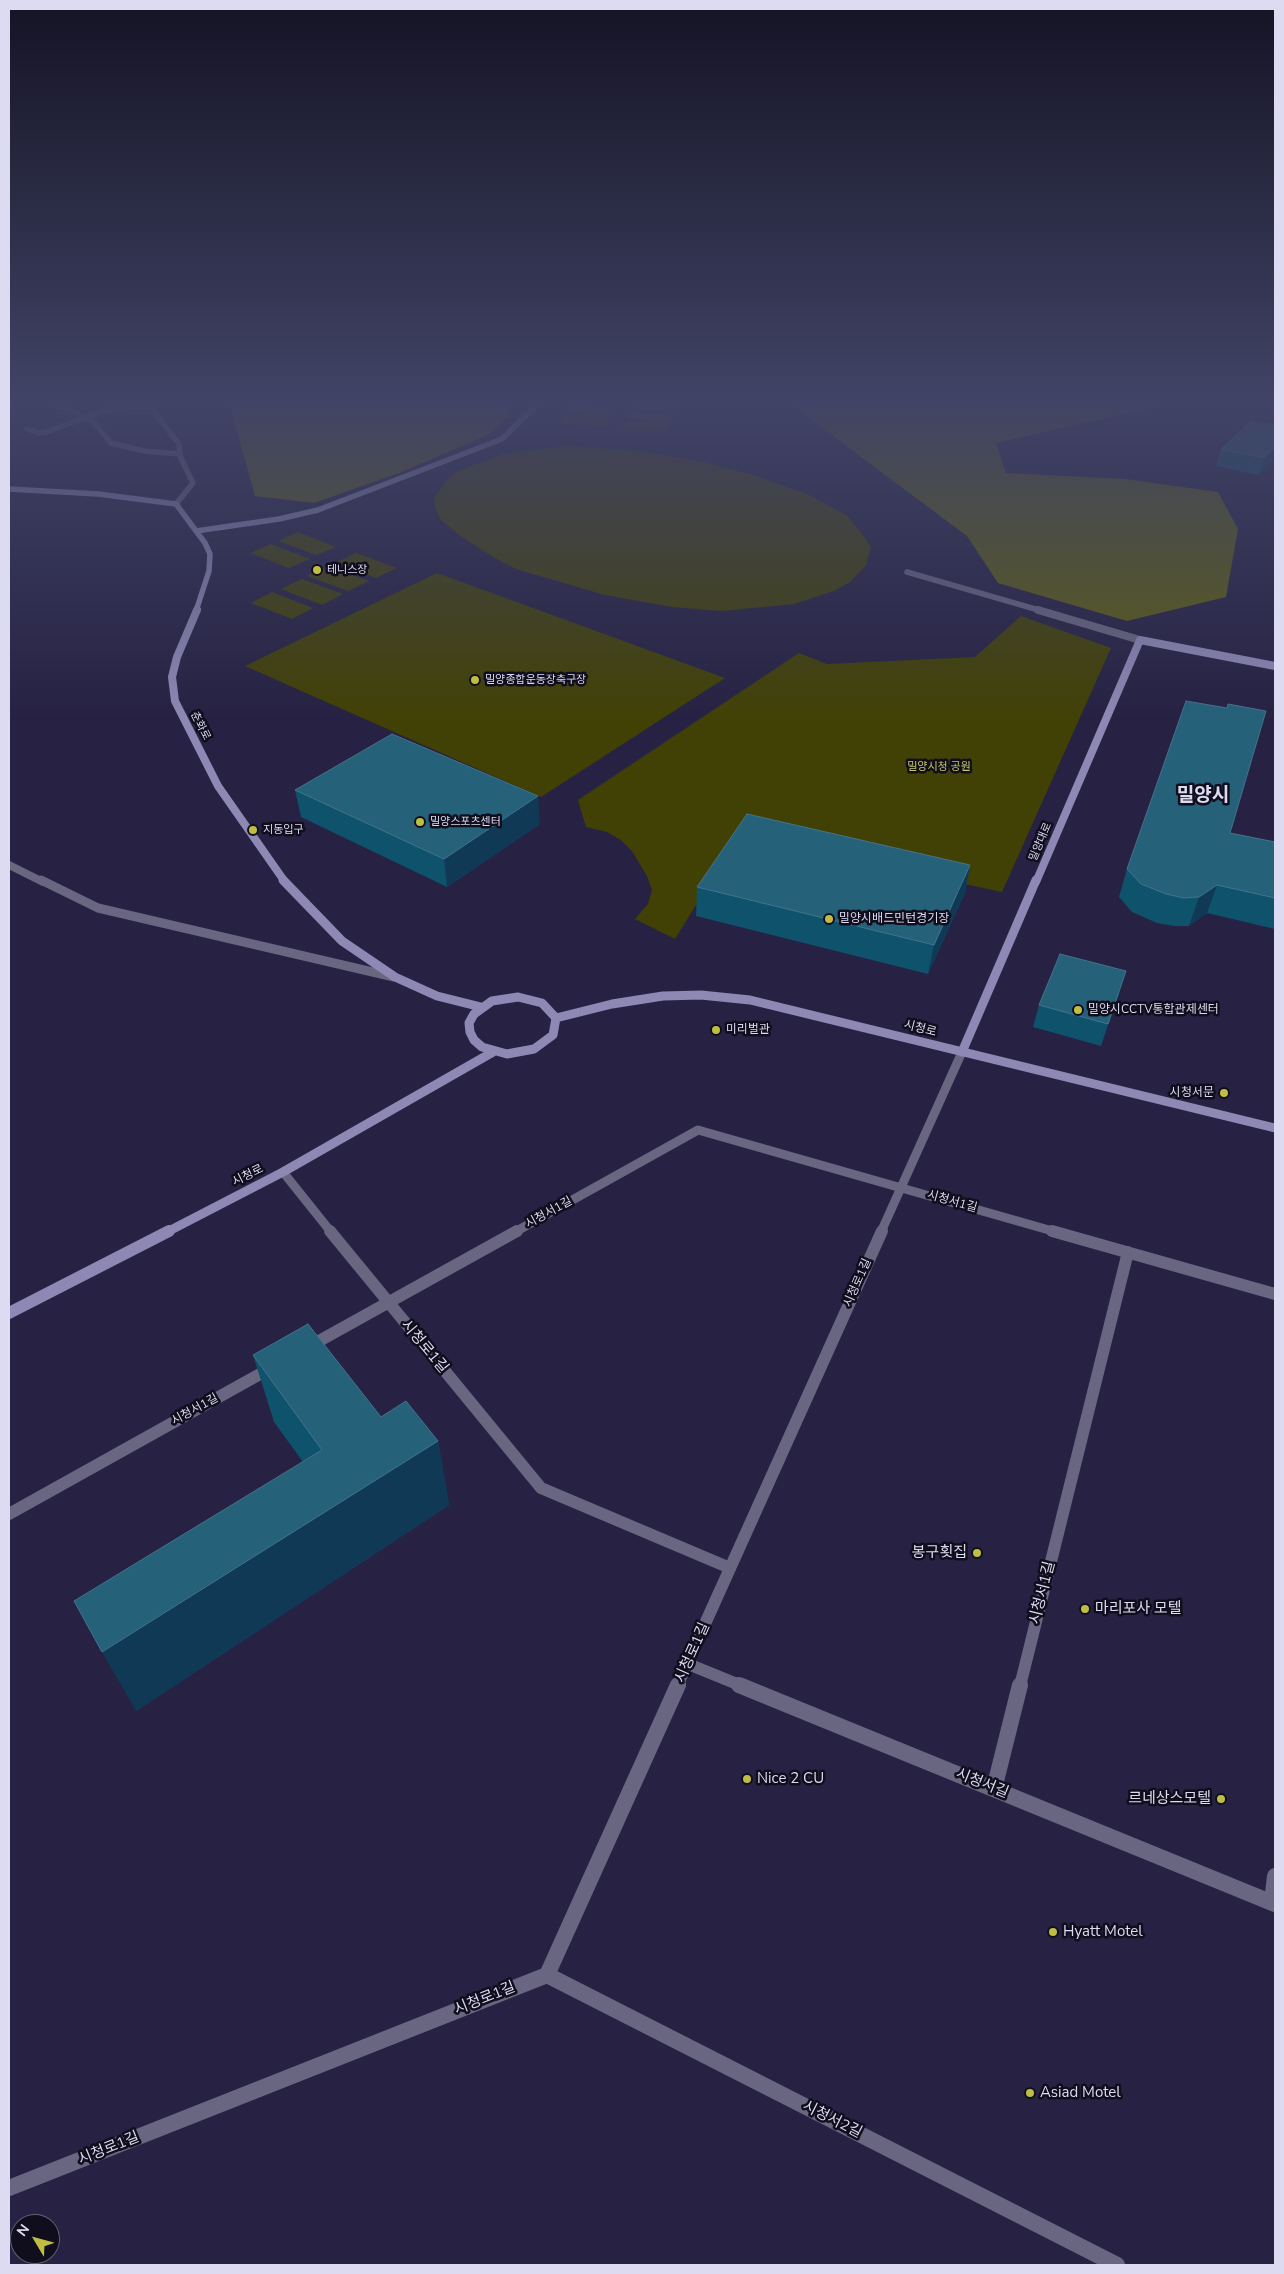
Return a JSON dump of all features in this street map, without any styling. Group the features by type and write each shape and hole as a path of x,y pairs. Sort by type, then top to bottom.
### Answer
{"street":[{"name":"춘화로","path":"179,508 210,554 208,571 198,607 177,656 172,677 175,701 218,786 282,879 342,941 395,977 437,996 481,1007"},
{"path":"196,531 279,520 323,508"},
{"path":"907,572 1140,640 1275,666"},
{"name":"밀양대로","path":"962,1052 1140,640"},
{"path":"9,865 98,908 395,977"},
{"name":"시청로","path":"556,1018 612,1004 664,996 701,995 750,1000 1275,1128"},
{"path":"505,998 525,998 542,1003 556,1018 556,1026 552,1035 540,1046 521,1053 494,1052 482,1047 474,1040 470,1032 470,1023 474,1014 481,1007 505,998"},
{"name":"시청로","path":"9,1313 283,1172 494,1052"},
{"name":"시청로1길","path":"9,2188 547,1974 962,1052"},
{"name":"시청서1길","path":"301,1351 698,1130 1275,1294"},
{"name":"시청로1길","path":"283,1172 388,1303 541,1488 730,1568"},
{"name":"시청서1길","path":"994,1789 1128,1252"},
{"name":"시청서1길","path":"9,1514 276,1365"},
{"name":"시청서길","path":"688,1664 1274,1903"},
{"path":"1274,1903 1275,1876"},
{"name":"시청서2길","path":"547,1974 1117,2265"}],"green space":[{"path":"435,508 833,508 846,515 871,547 866,565 850,582 834,591 794,604 722,611 672,607 605,595 516,569 459,535 440,519"},
{"path":"298,532 336,547 316,555 278,541"},
{"path":"271,544 310,559 289,568 250,553"},
{"path":"356,553 397,568 376,578 335,563"},
{"path":"328,566 369,581 348,591 307,576"},
{"path":"437,573 725,678 541,797 245,666"},
{"path":"302,579 343,594 322,605 281,589"},
{"path":"272,592 313,608 292,619 251,603"},
{"name":"밀양시청 공원","path":"1021,616 1111,648 1002,892 739,836 675,939 635,919 648,904 652,890 647,876 632,851 621,840 607,832 586,827 578,800 799,653 827,664 975,657"}],"shaded area":[{"path":"930,508 1227,508 1238,529 1226,597 1127,621 998,583 967,536"}],"building":[{"path":"1186,701 1227,708 1228,704 1266,711 1230,833 1275,842 1275,898 1217,885 1199,897 1184,898 1166,894 1141,884 1127,869"},
{"path":"392,734 538,796 444,859 295,790"},
{"path":"747,814 970,865 934,945 697,887"},
{"path":"1060,954 1126,971 1108,1024 1039,1005"},
{"path":"308,1324 381,1417 406,1401 438,1441 102,1652 74,1601 322,1450 253,1355"}],"place":[{"name":"테니스장","path":"317,570"},
{"name":"밀양종합운동장축구장","path":"475,680"},
{"name":"밀양스포츠센터","path":"420,822"},
{"name":"지동입구","path":"253,830"},
{"name":"밀양시배드민턴경기장","path":"829,919"},
{"name":"밀양시CCTV통합관제센터","path":"1078,1010"},
{"name":"미리벌관","path":"716,1030"},
{"name":"시청서문","path":"1224,1093"},
{"name":"봉구횟집","path":"977,1553"},
{"name":"마리포사 모텔","path":"1085,1609"},
{"name":"Nice 2 CU","path":"747,1779"},
{"name":"르네상스모텔","path":"1221,1799"},
{"name":"Hyatt Motel","path":"1053,1932"},
{"name":"Asiad Motel","path":"1030,2093"}],"district":[{"name":"밀양시","path":"1203,796"}]}
